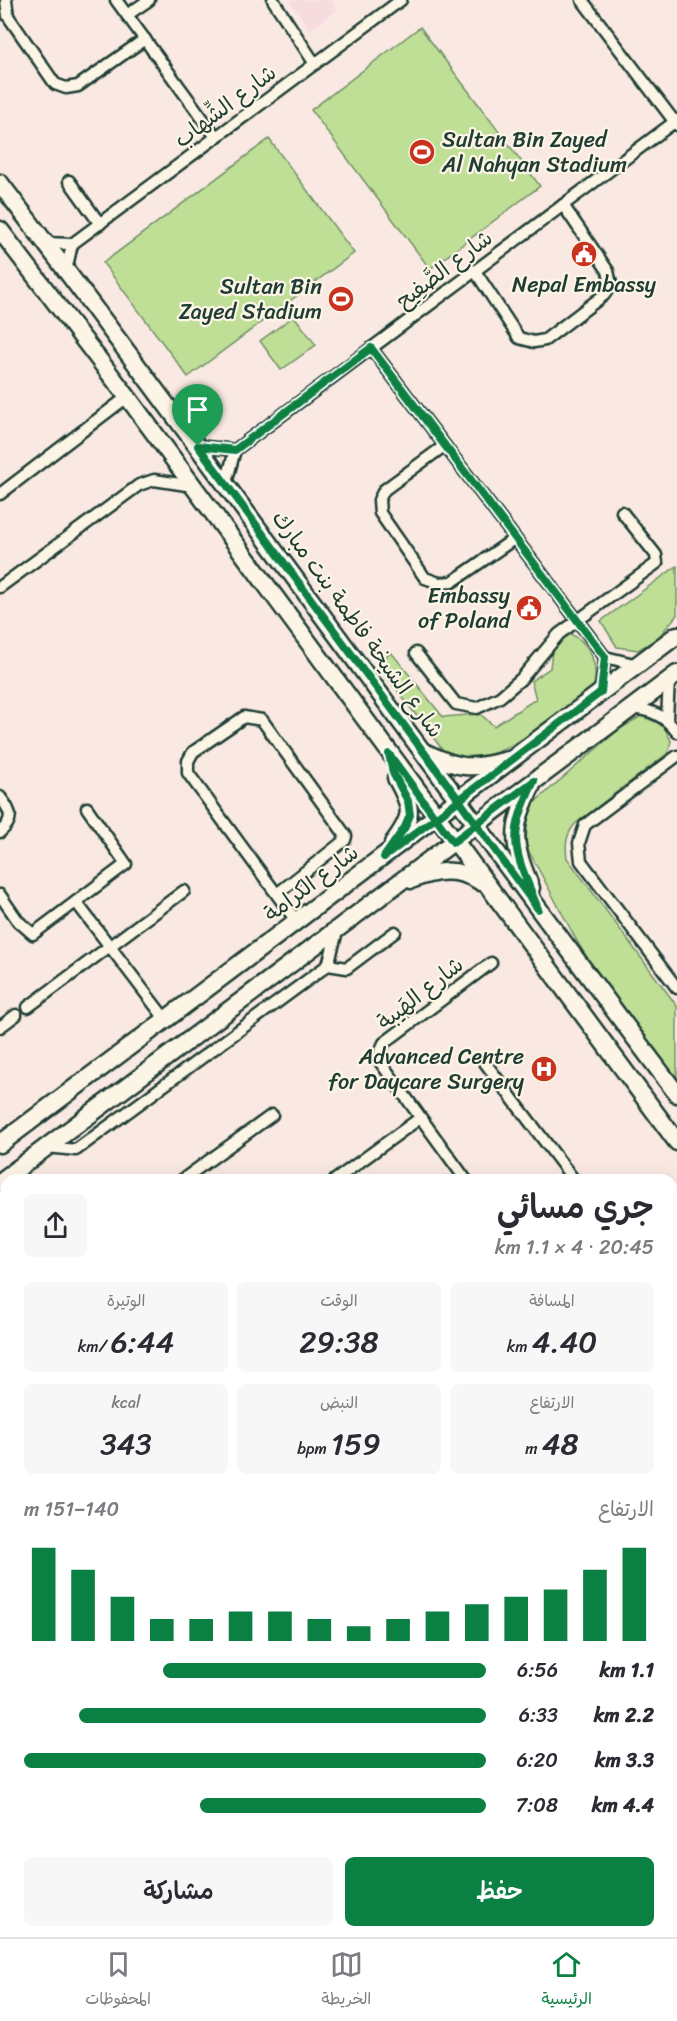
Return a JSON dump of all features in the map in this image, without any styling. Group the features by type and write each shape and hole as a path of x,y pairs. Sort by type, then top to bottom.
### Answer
{"main road":[{"name":"شارع الشيخة فاطمة بنت مبارك","path":"0,183 226,483 538,909 677,1094"},
{"path":"0,230 194,486 453,842 677,1142"},
{"name":"شارع الكرامة","path":"0,1144 518,757 677,635"},
{"path":"11,1174 673,677"},
{"path":"423,751 448,763 466,768 518,757"},
{"path":"384,857 405,827 410,815 408,801 393,773 389,754"},
{"path":"534,781 519,813 515,836 517,854 538,909"},
{"path":"388,889 430,872 445,870 467,874 486,885"}],"street":[{"path":"6,0 8,16 55,84 66,88 78,86 145,39"},
{"path":"116,0 216,137"},
{"path":"127,15 149,0"},
{"path":"273,0 315,64"},
{"name":"شارع الشِّهاب","path":"72,244 400,0"},
{"path":"582,0 676,122"},
{"name":"شارع الصَّفِيح","path":"235,450 676,122"},
{"path":"69,181 100,224"},
{"path":"475,271 519,338 534,342 545,339 604,294 611,284 608,272 563,205"},
{"path":"45,243 72,244 66,271"},
{"path":"371,348 605,657 638,665"},
{"path":"0,494 127,397"},
{"path":"198,446 235,450 226,483"},
{"path":"444,446 384,490 379,500 380,513 425,578 439,583 452,582 514,538"},
{"path":"0,587 139,484 154,480 194,486"},
{"path":"416,652 456,704 477,708 500,697 521,679 559,634 657,563 656,555 622,512"},
{"path":"601,692 605,657"},
{"path":"668,719 673,677"},
{"path":"632,708 651,711 668,719 677,732"},
{"path":"277,894 345,840 346,836 262,720 244,717 193,753 188,761 188,773 297,922"},
{"path":"677,756 585,825 579,843 581,861 677,988"},
{"path":"0,797 10,810 11,818 0,832"},
{"path":"0,895 18,921 33,934 126,864 87,808"},
{"path":"28,1007 184,891"},
{"path":"76,902 166,1020"},
{"path":"46,1147 76,1150 328,965 338,928"},
{"path":"328,965 347,968 394,932"},
{"name":"شارع الهَيبة","path":"461,1174 381,1063 380,1052 384,1043 491,963"},
{"path":"0,1028 16,1015"},
{"path":"483,1060 569,1174"},
{"path":"190,1174 272,1115"},
{"path":"343,1174 420,1118"}],"shaded area":[{"path":"289,0 330,0 337,10 310,30"}],"green space":[{"path":"420,27 540,186 430,269 311,110"},
{"path":"269,139 354,253 188,377 103,263"},
{"path":"294,316 316,345 281,370 260,341"},
{"path":"677,566 677,615 657,639 638,650 617,647 601,621"},
{"path":"567,633 583,642 592,656 595,673 592,691 523,739 494,753 476,758 463,758 445,753 378,665 391,652 443,717 480,714 494,726 536,699 531,681 550,668 552,651"},
{"path":"641,716 663,725 671,741 668,753 575,824 568,836 566,853 567,858 677,1006 677,1082 594,969 526,846 528,808 618,730"}],"place":[{"name":"Sultan Bin Zayed Al Nahyan Stadium","path":"422,152"},
{"name":"Nepal Embassy","path":"584,254"},
{"name":"Sultan Bin Zayed Stadium","path":"341,299"},
{"name":"Embassy of Poland","path":"529,608"},
{"name":"Advanced Centre for Daycare Surgery","path":"544,1069"}],"route":[{"path":"198,446 235,450 371,348 605,657 601,692 459,800 476,825 538,909 517,854 515,836 519,813 534,781 476,825 453,842 436,817 389,754 393,773 408,801 410,815 405,827 384,857 436,817 459,800 198,446"}]}
